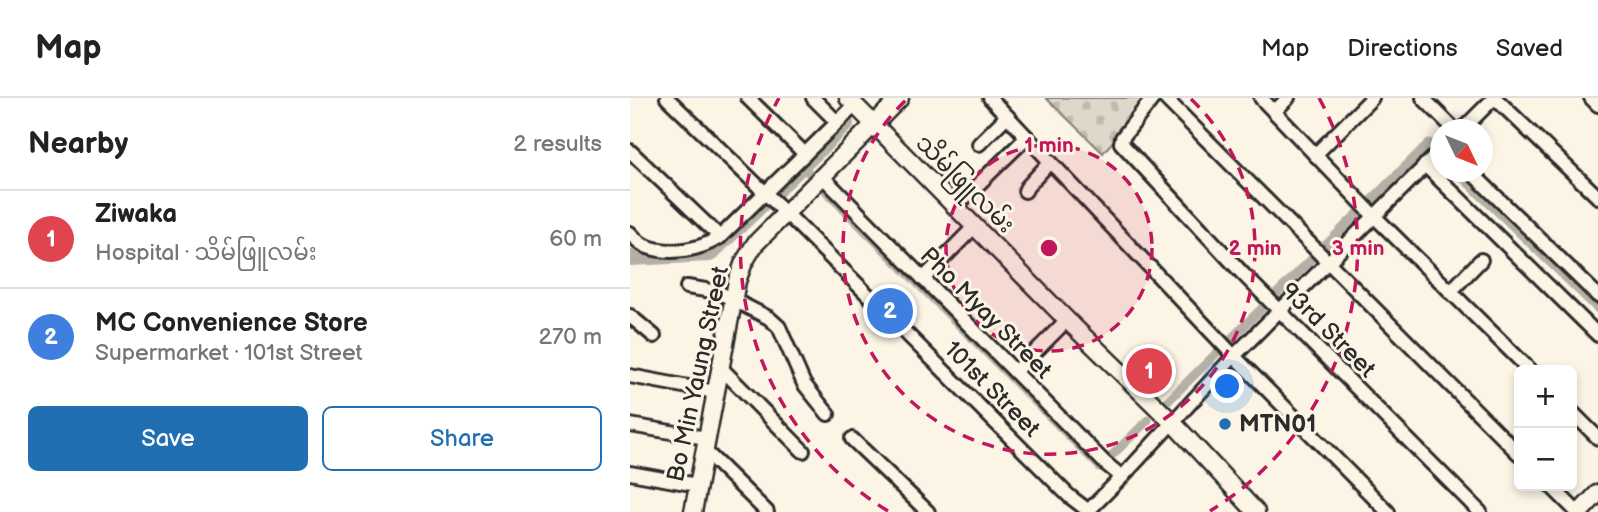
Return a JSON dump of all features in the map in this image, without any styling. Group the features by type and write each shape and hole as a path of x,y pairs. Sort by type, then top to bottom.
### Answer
{"main road":[{"name":"Bo Min Yaung Street","path":"693,512 737,281 774,202 822,176 900,98"},
{"name":"သိမ်ဖြူလမ်း","path":"851,102 1173,423 1256,512"},
{"path":"1578,512 1598,494"}],"street":[{"name":"101st Street","path":"667,98 1069,496 1089,511"},
{"path":"748,98 805,154"},
{"path":"813,98 837,122"},
{"path":"990,98 1234,356 1388,512"},
{"name":"93rd Street","path":"1153,98 1121,143 1256,287 1480,512"},
{"path":"1166,98 1514,449"},
{"path":"1261,98 1374,216 1525,365"},
{"path":"1274,112 1288,98"},
{"path":"1315,155 1372,98"},
{"path":"1423,98 1444,119"},
{"path":"1473,119 1495,98 1598,197"},
{"path":"1591,98 1598,105"},
{"path":"630,233 649,248 661,249 701,248 720,237 774,202 805,154 837,122 851,102"},
{"path":"979,144 1007,116"},
{"path":"955,206 1027,137"},
{"path":"630,151 720,237"},
{"path":"1089,511 1280,310 1324,258 1374,216 1430,161"},
{"path":"1025,191 1050,162"},
{"path":"1425,166 1598,335"},
{"name":"Pho Myay Street","path":"822,176 1105,463 1122,477"},
{"path":"1481,182 1598,296"},
{"path":"923,279 975,226"},
{"path":"1450,292 1481,260"},
{"path":"687,287 718,292 769,318 779,327 804,384 828,414"},
{"path":"630,317 654,336"},
{"path":"1015,372 1067,320"},
{"path":"720,367 803,452"},
{"path":"630,376 715,392"},
{"path":"1577,417 1598,438"},
{"path":"630,425 705,444 767,512"},
{"path":"852,439 929,512"},
{"path":"630,473 697,485"},
{"path":"1556,491 1578,512"}],"green space":[{"path":"1046,98 1150,98 1103,153"}],"waterway":[{"path":"630,258 710,254 846,124"},
{"path":"1167,402 1430,144"},
{"path":"802,167 808,172"},
{"path":"1467,182 1598,309"},
{"path":"826,191 1100,467 1148,420"}],"place":[{"name":"MC Convenience Store","path":"890,311"},
{"name":"Ziwaka","path":"1149,371"},
{"name":"MTN01","path":"1225,424"}]}
